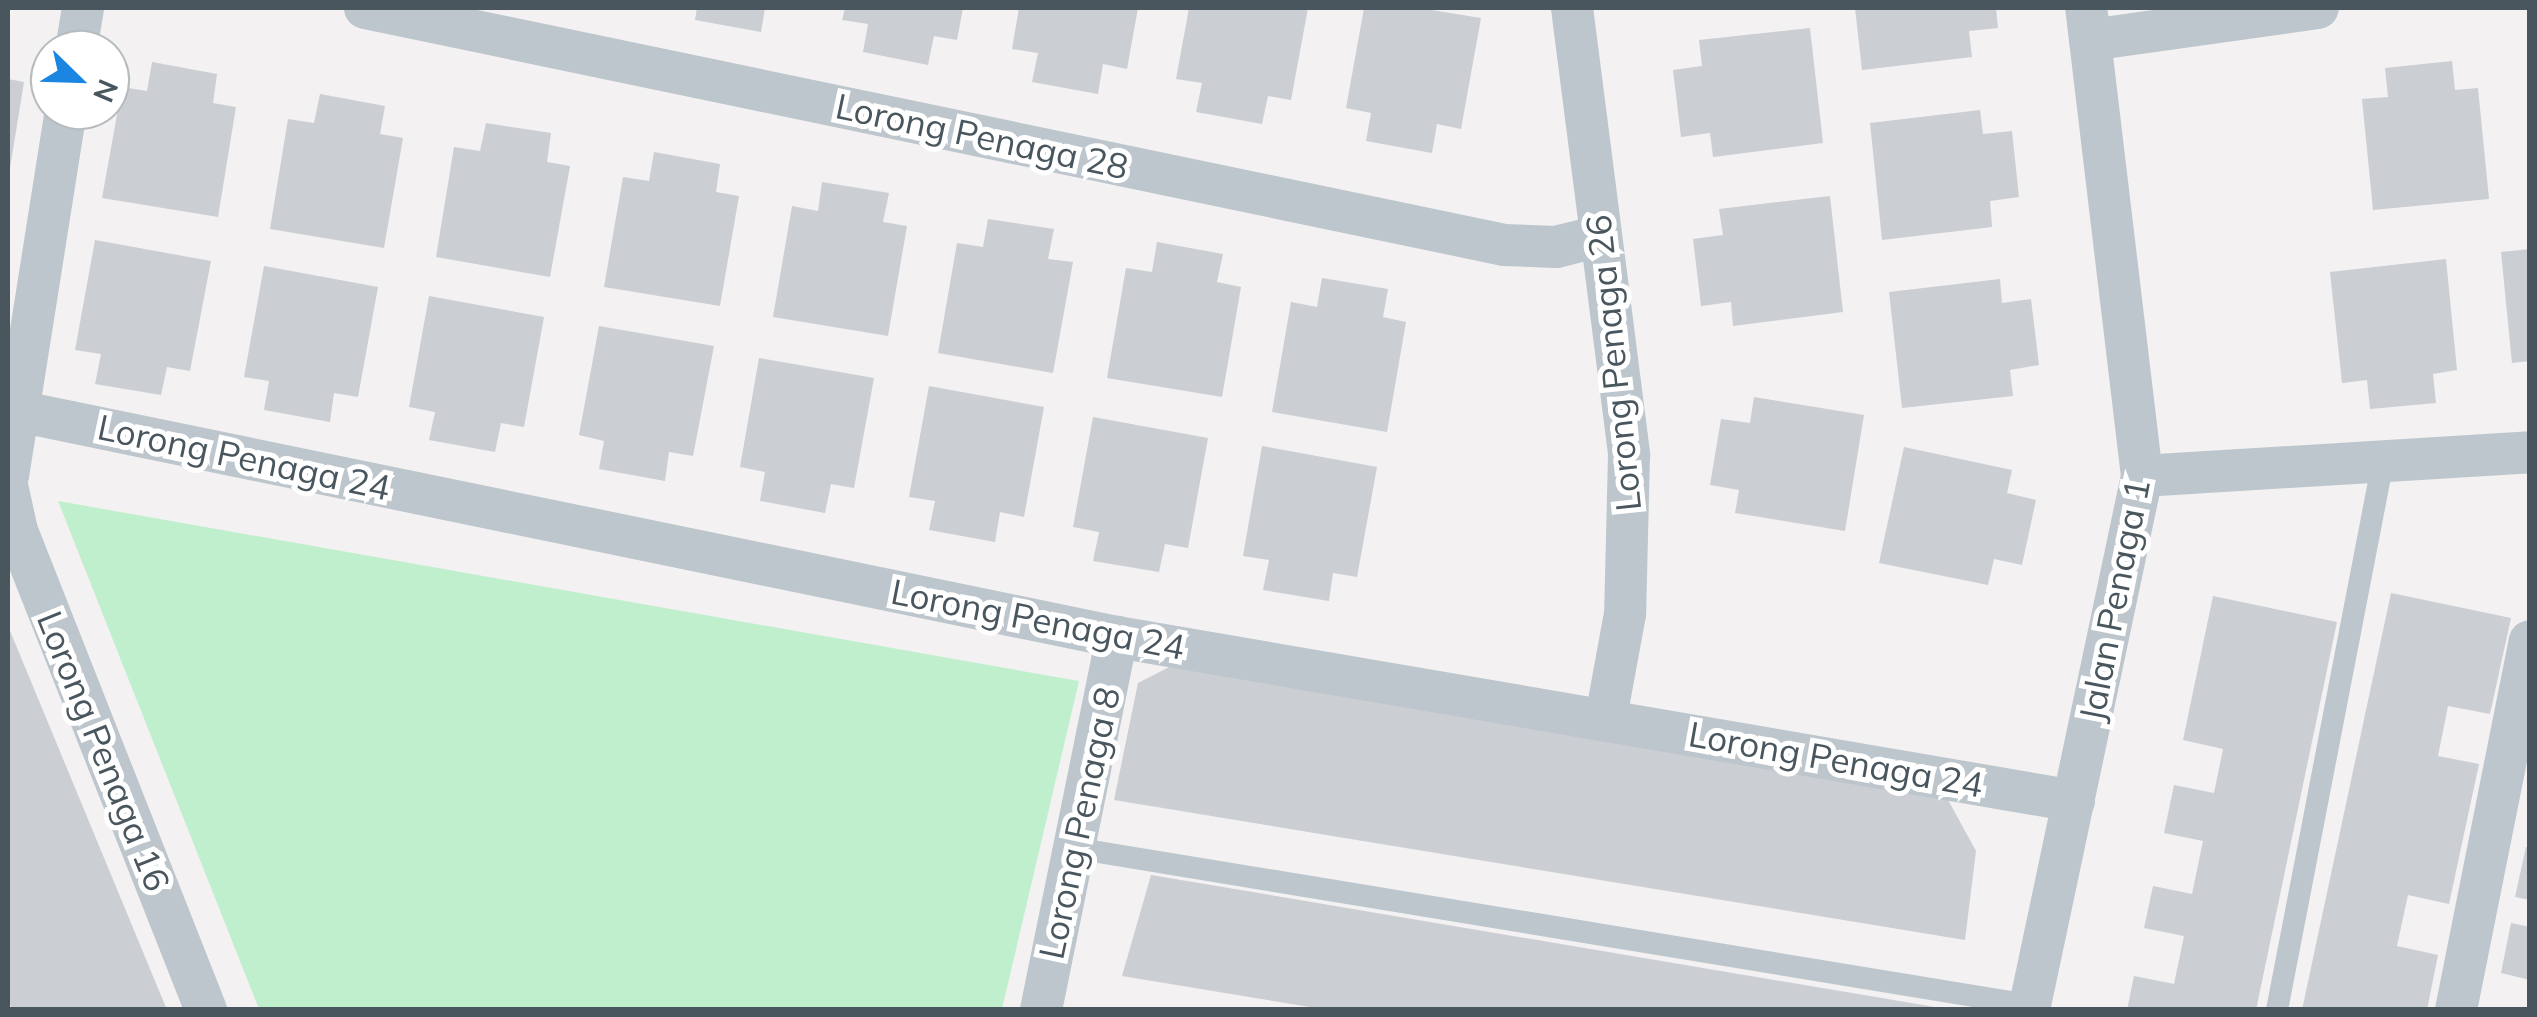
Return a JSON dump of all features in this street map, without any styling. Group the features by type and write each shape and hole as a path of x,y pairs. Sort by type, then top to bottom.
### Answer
{"street":[{"name":"Lorong Penaga 28","path":"364,8 1504,245 1556,247 1600,236"},
{"name":"Lorong Penaga 26","path":"1572,8 1630,454 1625,614 1606,718"},
{"path":"2088,24 2318,8"},
{"name":"Jalan Penaga 1","path":"2029,1007 2142,476 2088,24"},
{"path":"8,476 12,410 62,130"},
{"name":"Lorong Penaga 24","path":"12,410 1117,637 1606,718 2074,802"},
{"path":"2142,476 2530,452"},
{"name":"Lorong Penaga 16","path":"8,490 18,531 206,1010"},
{"name":"Lorong Penaga 8","path":"1041,1010 1117,637"},
{"path":"2456,1010 2530,641"}],"lane":[{"path":"2277,1010 2383,461"},
{"path":"1074,848 2029,1007"}],"green space":[{"path":"58,501 1079,681 1002,1009 259,1009"}],"building":[{"path":"697,8 765,8 761,32 695,20"},
{"path":"845,8 963,8 957,40 934,36 928,65 863,52 868,24 842,20"},
{"path":"1019,8 1138,8 1127,69 1103,64 1098,94 1032,82 1038,53 1012,49"},
{"path":"1189,8 1308,8 1291,100 1268,96 1262,124 1196,112 1202,83 1176,79"},
{"path":"1364,8 1419,8 1481,18 1461,129 1437,124 1432,153 1366,141 1371,113 1346,108"},
{"path":"1855,8 1996,8 1998,28 1969,31 1972,57 1862,70"},
{"path":"1810,28 1823,143 1713,157 1710,133 1681,137 1673,70 1702,66 1699,40"},
{"path":"2452,61 2455,90 2478,88 2489,199 2373,210 2362,99 2388,97 2385,68"},
{"path":"152,62 217,74 213,103 236,107 218,217 102,198 114,130 130,130 130,88 147,91"},
{"path":"8,79 24,82 10,168 8,167"},
{"path":"320,94 385,106 380,134 403,138 384,248 270,229 288,119 314,123"},
{"path":"1980,110 1983,134 2012,131 2019,197 1990,201 1992,227 1882,240 1870,123"},
{"path":"486,123 551,133 547,162 570,166 550,277 436,257 454,147 480,151"},
{"path":"654,152 720,164 716,192 739,196 720,306 604,287 623,177 649,181"},
{"path":"822,182 889,193 883,222 907,226 888,336 773,317 792,206 818,211"},
{"path":"1830,196 1843,312 1733,326 1731,302 1701,306 1693,239 1723,235 1719,209"},
{"path":"988,219 1054,229 1048,259 1073,262 1053,373 938,353 957,243 983,247"},
{"path":"95,240 211,261 190,371 167,367 161,395 95,384 101,354 75,350"},
{"path":"1157,242 1223,254 1217,282 1241,287 1222,397 1107,378 1126,268 1152,272"},
{"path":"2530,249 2530,361 2512,363 2501,252"},
{"path":"2446,259 2457,370 2433,374 2436,403 2370,409 2367,380 2342,383 2330,272"},
{"path":"264,266 378,287 358,397 334,393 330,422 264,410 269,381 244,377"},
{"path":"1322,278 1388,289 1383,317 1406,322 1387,432 1272,412 1291,302 1317,307"},
{"path":"2000,279 2002,303 2031,299 2039,365 2010,370 2013,396 1902,408 1889,292"},
{"path":"429,296 544,317 524,427 501,423 495,452 429,440 435,412 409,407"},
{"path":"599,326 714,346 693,456 669,452 665,481 599,469 604,441 579,435"},
{"path":"759,358 874,378 854,488 831,484 825,513 760,501 765,472 740,467"},
{"path":"929,386 1044,407 1024,517 1000,512 995,542 929,530 935,501 909,497"},
{"path":"1754,397 1864,415 1845,531 1735,513 1739,490 1710,485 1721,419 1750,423"},
{"path":"1093,417 1208,438 1188,548 1165,544 1159,572 1093,561 1099,532 1073,527"},
{"path":"1262,446 1377,467 1357,577 1333,573 1329,601 1263,590 1269,560 1243,556"},
{"path":"1904,447 2012,470 2007,493 2036,500 2022,565 1994,559 1988,585 1879,563"},
{"path":"2391,593 2511,618 2490,714 2448,706 2438,756 2479,764 2449,904 2408,895 2397,946 2438,955 2427,1010 2302,1010"},
{"path":"2213,596 2337,622 2256,1010 2127,1010 2134,976 2174,984 2184,936 2144,928 2153,886 2192,894 2203,841 2164,833 2174,785 2214,793 2223,749 2183,740"},
{"path":"8,626 167,1010 12,1010 8,998"},
{"path":"1179,662 1947,798 1976,851 1965,940 1114,800 1138,683"},
{"path":"2526,847 2530,847 2530,900 2515,897"},
{"path":"1151,875 1935,1007 1328,1010 1122,976"},
{"path":"2511,923 2530,927 2530,980 2501,973"}]}
